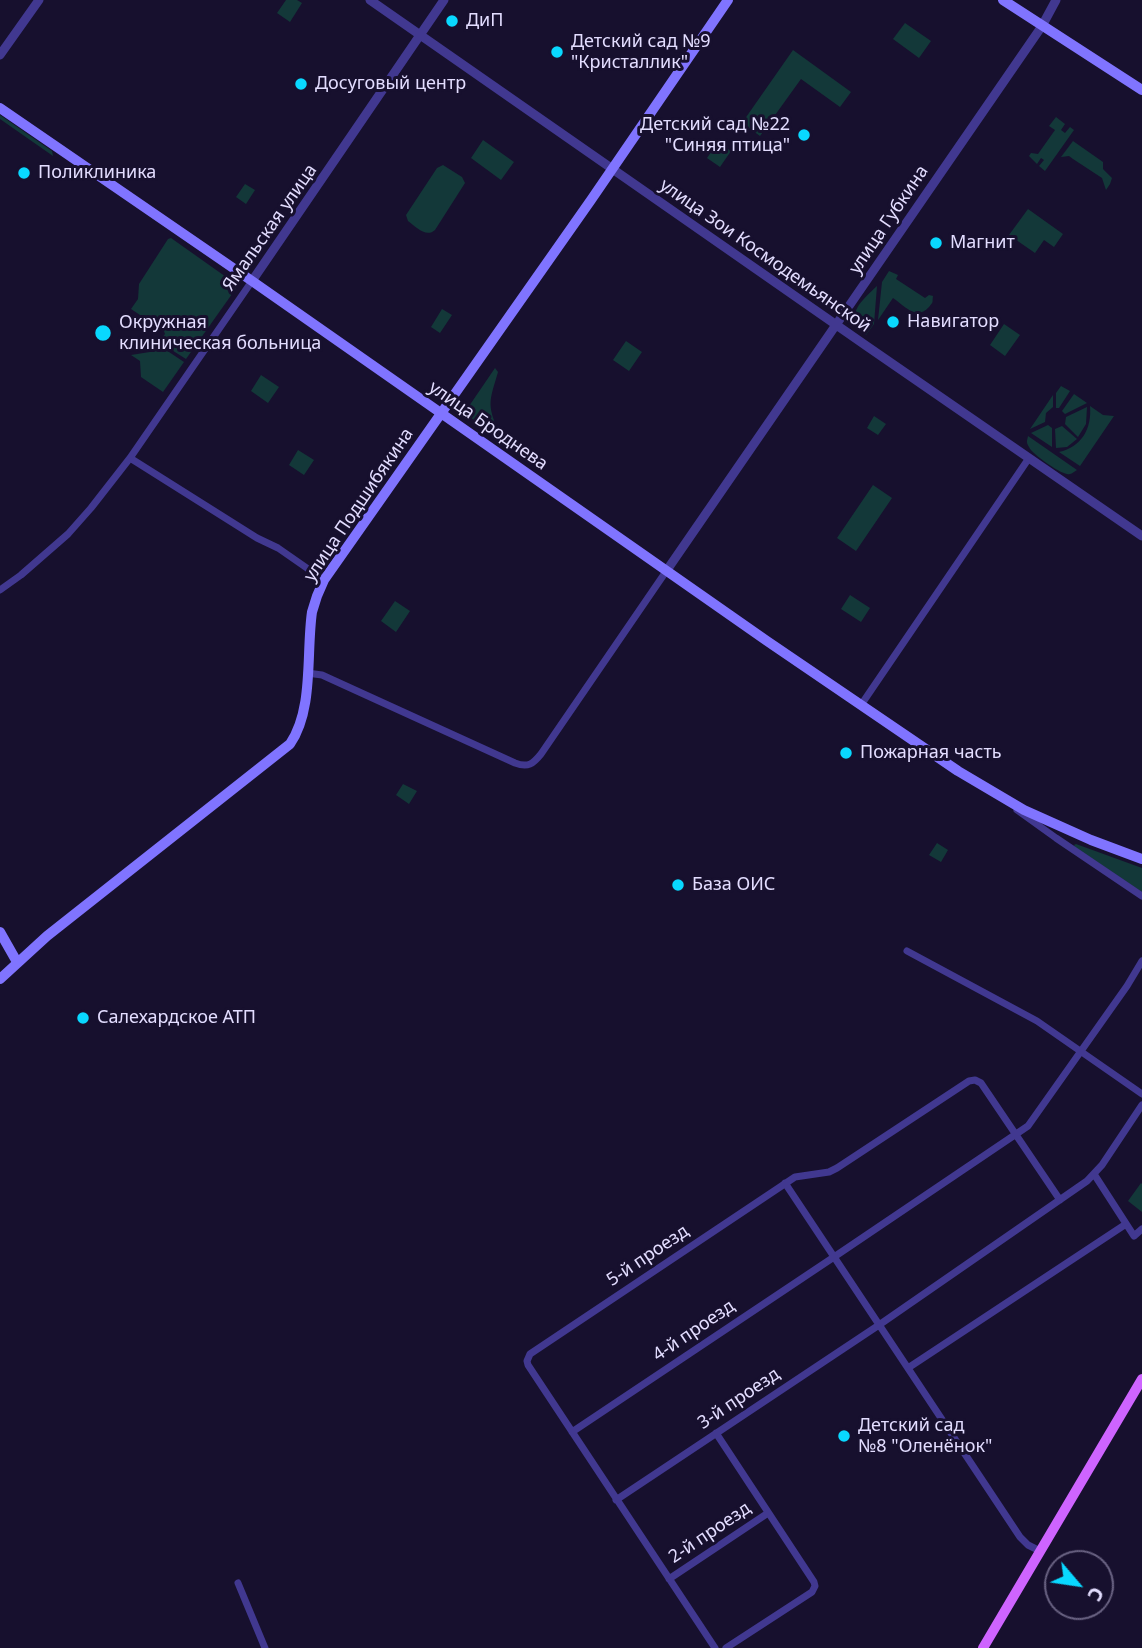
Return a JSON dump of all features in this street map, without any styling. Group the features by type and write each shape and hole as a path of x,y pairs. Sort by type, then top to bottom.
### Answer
{"main road":[{"name":"улица Подшибякина","path":"0,979 47,936 290,744 296,736 303,718 312,612 324,580 613,169 728,0"},
{"path":"1003,0 1142,90"},
{"name":"улица Броднева","path":"0,108 958,771 1024,810 1142,859"},
{"path":"0,932 17,962"},
{"path":"983,1648 1142,1379"}],"street":[{"path":"0,55 39,0"},
{"name":"улица Зои Космодемьянской","path":"370,0 1142,536"},
{"name":"Ямальская улица","path":"0,590 68,534 130,458 444,0"},
{"name":"улица Губкина","path":"667,570 1042,26 1056,0"},
{"path":"130,458 257,538 278,548 324,580"},
{"path":"861,705 1029,458"},
{"path":"307,673 321,675 515,764 531,765 667,570"},
{"path":"994,793 1142,896"},
{"path":"908,951 1022,1012 1142,1094"},
{"name":"4-й проезд","path":"572,1432 1028,1126 1142,961"},
{"name":"5-й проезд","path":"572,1432 528,1365 530,1354 785,1183 800,1175 829,1172 837,1168 970,1081 981,1083 1060,1200"},
{"name":"3-й проезд","path":"616,1500 879,1325 1060,1200 1094,1174 1142,1105"},
{"path":"1094,1174 1134,1236 1142,1229"},
{"path":"785,1183 1020,1537 1040,1551"},
{"path":"908,1368 1126,1224"},
{"path":"572,1432 715,1648"},
{"path":"716,1433 815,1586 812,1592 726,1648"},
{"name":"2-й проезд","path":"669,1579 768,1513"},
{"path":"238,1583 264,1648"}],"green space":[{"path":"286,0 302,3 290,22 277,13"},
{"path":"905,23 931,41 919,58 893,39"},
{"path":"793,50 851,92 840,107 801,79 760,136 742,123"},
{"path":"0,115 52,151 53,156 0,119"},
{"path":"1056,117 1065,124 1061,130 1065,133 1070,127 1074,130 1045,171 1039,166 1044,160 1041,158 1037,164 1029,156 1031,153 1038,154 1055,130 1049,126"},
{"path":"483,140 514,162 501,180 471,158"},
{"path":"1073,141 1103,162 1103,169 1112,178 1106,190 1102,178 1069,156 1061,157"},
{"path":"718,142 731,151 720,167 707,158"},
{"path":"443,165 462,177 465,183 435,230 428,233 408,221 406,215 437,168"},
{"path":"245,184 255,190 246,204 236,197"},
{"path":"1028,209 1063,234 1054,247 1044,240 1035,253 1009,235"},
{"path":"171,238 237,287 186,359 159,342 165,334 164,331 131,309 138,299 139,284"},
{"path":"889,271 898,275 896,279 925,298 933,296 929,307 920,313 915,312 893,298 878,320 882,282"},
{"path":"877,286 874,324 866,335 855,322 855,316 860,303"},
{"path":"442,309 452,315 440,333 431,327"},
{"path":"1004,324 1020,335 1005,356 990,345"},
{"path":"626,341 642,352 629,371 613,360"},
{"path":"160,346 184,362 163,392 141,377 140,361 131,355 156,351"},
{"path":"495,368 498,372 491,408 499,432 497,435 465,414"},
{"path":"261,375 279,387 268,403 251,391"},
{"path":"1061,386 1070,391 1059,408 1056,408 1056,393"},
{"path":"1074,394 1087,403 1065,414 1062,411"},
{"path":"1053,395 1053,407 1046,413 1045,422 1030,429"},
{"path":"1090,406 1103,415 1114,416 1080,466 1059,452 1074,446 1084,435 1089,422"},
{"path":"1087,407 1086,424 1078,437 1065,424 1066,417"},
{"path":"874,416 886,424 878,435 867,428"},
{"path":"1048,425 1052,428 1052,447 1031,433"},
{"path":"1062,426 1077,439 1067,447 1056,448 1055,429"},
{"path":"1028,436 1077,470 1067,474 1046,463 1029,447"},
{"path":"298,450 314,460 304,475 289,465"},
{"path":"873,485 892,498 856,551 837,538"},
{"path":"850,595 870,608 861,622 841,609"},
{"path":"395,601 410,611 396,632 381,621"},
{"path":"403,784 417,791 409,804 396,795"},
{"path":"937,843 948,850 941,862 929,855"},
{"path":"1076,844 1142,868 1142,892 1075,847"},
{"path":"1142,1184 1142,1212 1128,1201"}],"place":[{"name":"ДиП","path":"452,21"},
{"name":"Детский сад №9 \"Кристаллик\"","path":"557,52"},
{"name":"Досуговый центр","path":"301,84"},
{"name":"Детский сад №22 \"Синяя птица\"","path":"804,135"},
{"name":"Поликлиника","path":"24,173"},
{"name":"Магнит","path":"936,243"},
{"name":"Навигатор","path":"893,322"},
{"name":"Окружная клиническая больница","path":"103,333"},
{"name":"Пожарная часть","path":"846,753"},
{"name":"База ОИС","path":"678,885"},
{"name":"Салехардское АТП","path":"83,1018"},
{"name":"Детский сад №8 \"Оленёнок\"","path":"844,1436"}]}
